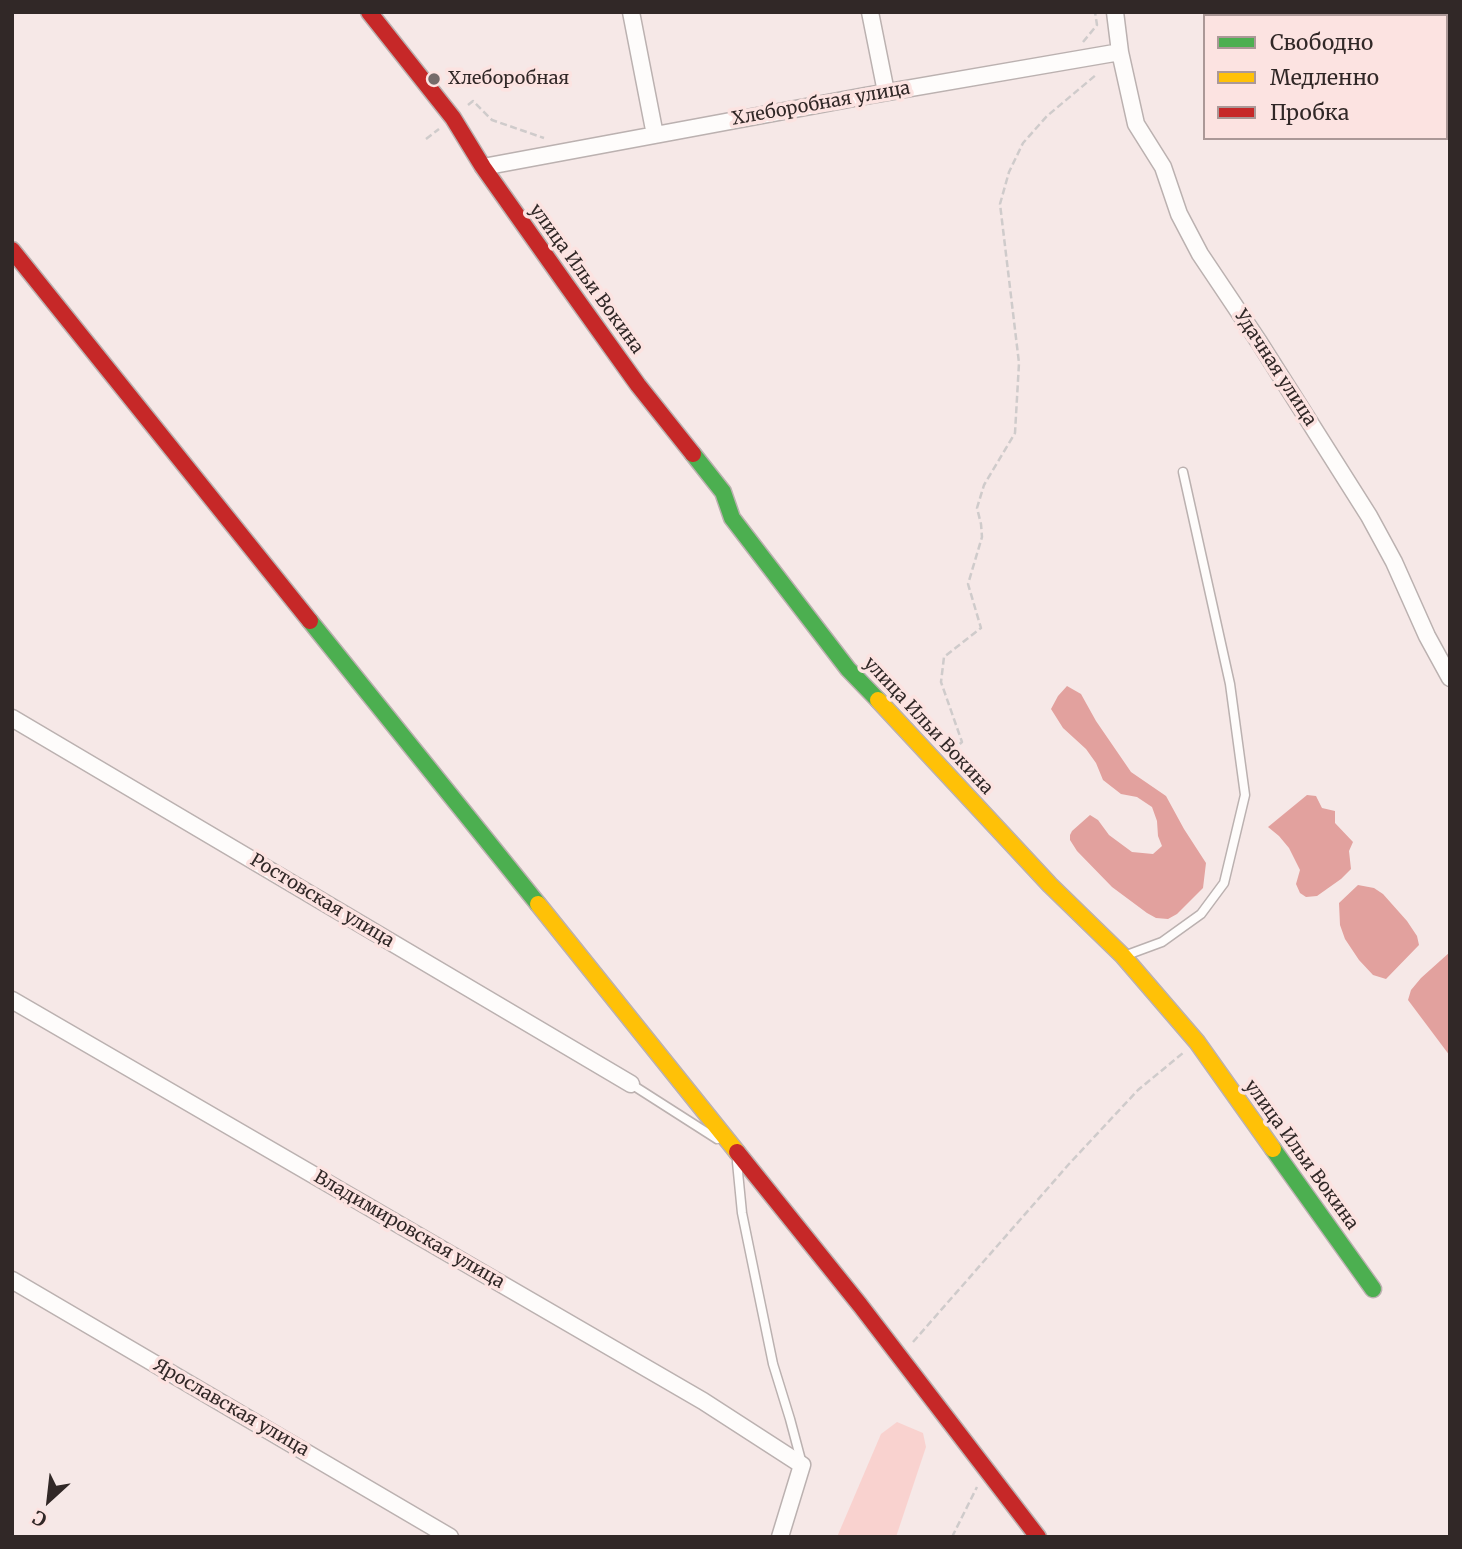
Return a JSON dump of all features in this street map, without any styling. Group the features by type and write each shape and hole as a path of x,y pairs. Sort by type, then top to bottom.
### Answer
{"street":[{"name":"улица Ильи Вокина","path":"369,12 453,118 483,167 638,385 723,492 732,518 848,669 1050,885 1123,956 1197,1042 1373,1289"},
{"path":"631,12 655,135"},
{"path":"870,12 886,92"},
{"path":"1115,12 1120,52"},
{"name":"Хлеборобная улица","path":"483,167 886,92 1120,52"},
{"name":"Удачная улица","path":"1120,52 1136,124 1163,167 1179,214 1200,254 1259,342 1368,516 1394,562 1427,636 1450,678"},
{"path":"12,250 736,1151 1038,1537"},
{"name":"Ростовская улица","path":"12,718 631,1084"},
{"name":"Владимировская улица","path":"12,1000 702,1401 802,1465"},
{"name":"Ярославская улица","path":"12,1280 450,1537"},
{"path":"780,1537 802,1465"}],"lane":[{"path":"1123,956 1162,942 1201,914 1224,883 1245,795 1230,684 1183,472"},
{"path":"631,1084 736,1151 742,1213 773,1364 802,1465"}],"path":[{"path":"1078,48 1097,24 1095,12"},
{"path":"938,764 962,742 941,682 944,657 981,628 968,584 982,537 977,508 984,485 1015,433 1019,363 1000,204 1009,172 1023,143 1047,116 1100,70"},
{"path":"426,139 473,102 492,120 544,138"},
{"path":"900,1358 1138,1090 1197,1042"},
{"path":"952,1537 987,1469"}],"shaded area":[{"path":"1067,686 1081,694 1131,772 1166,796 1206,863 1203,888 1177,914 1168,919 1156,918 1147,913 1112,887 1077,851 1070,840 1072,831 1090,815 1098,820 1109,835 1132,852 1153,854 1162,846 1152,807 1137,797 1121,794 1103,780 1086,749 1063,728 1051,709"},
{"path":"1307,795 1316,796 1322,808 1335,811 1335,823 1353,842 1349,851 1351,869 1317,896 1306,897 1300,893 1296,884 1300,870 1289,848 1268,827"},
{"path":"1358,885 1374,888 1383,894 1417,936 1419,945 1386,979 1373,975 1359,960 1345,939 1340,925 1339,903"},
{"path":"1450,952 1450,1056 1408,1000 1411,990 1421,978"},
{"path":"897,1422 923,1433 926,1447 896,1537 837,1537 881,1434"}],"traffic: fast":[{"path":"693,454 723,492 732,518 848,669 878,700"},
{"path":"310,621 538,904"},
{"path":"1273,1149 1373,1289"}],"traffic: slow":[{"path":"878,700 1050,885 1123,956 1197,1042 1273,1149"},
{"path":"538,904 737,1152"}],"traffic: jam":[{"path":"369,12 453,118 483,167 565,283 638,385 693,454"},
{"path":"12,250 310,621"},
{"path":"737,1152 860,1305 1038,1537"}],"place":[{"name":"Хлеборобная","path":"434,79"}]}
